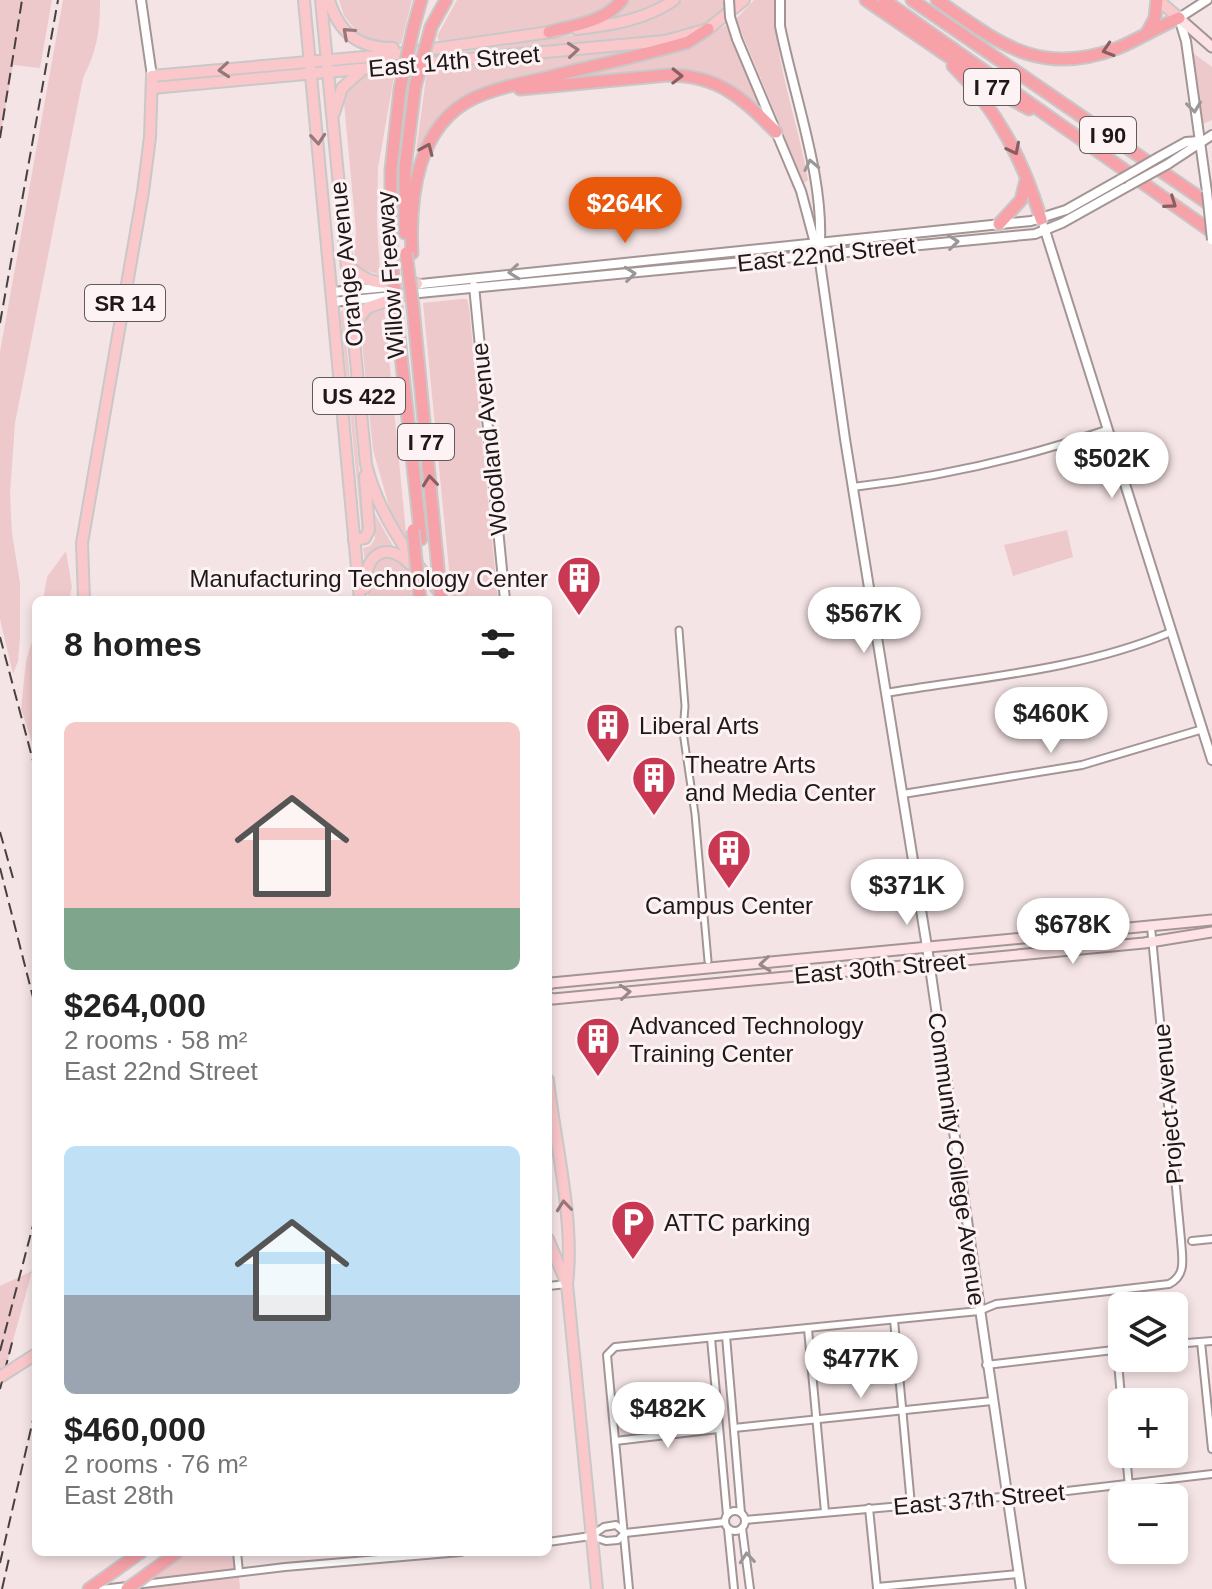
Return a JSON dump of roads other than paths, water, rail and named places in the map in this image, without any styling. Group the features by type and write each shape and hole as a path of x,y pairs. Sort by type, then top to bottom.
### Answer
{"highway":[{"name":"Willow Freeway","path":"417,534 406,451 391,255 391,170 400,89 421,0"},
{"name":"Willow Freeway","path":"442,596 413,307 405,168 415,87 431,27 446,0"},
{"path":"549,32 600,18 622,0"},
{"name":"I 77","path":"866,0 1009,98 1061,126"},
{"name":"I 90","path":"884,0 1212,232"},
{"name":"I 90","path":"912,0 1212,206"},
{"name":"I 77","path":"926,0 961,24 1005,63"},
{"path":"937,0 1002,44 1039,58 1099,54 1179,18"},
{"path":"1145,34 1155,18 1157,0"},
{"path":"409,253 415,192 422,160 430,140 455,110 488,93 688,42 708,29"},
{"path":"925,42 961,74 989,107 1013,145 1043,225"},
{"path":"488,93 668,75 689,76 737,94 776,132"},
{"path":"999,224 1021,200 1026,175"},
{"path":"417,534 420,596"},
{"path":"417,534 426,596"},
{"path":"89,1589 135,1556"},
{"path":"127,1589 172,1556"}],"main road":[{"name":"Orange Avenue","path":"304,0 354,540 362,596"},
{"name":"Orange Avenue","path":"321,0 364,450 373,491 387,520 441,596"},
{"path":"329,0 340,26 359,42 378,48 439,48"},
{"name":"East 14th Street","path":"152,76 439,48 634,20 674,0"},
{"name":"East 14th Street","path":"152,88 679,38 708,29 744,0"},
{"path":"1157,0 1212,47"},
{"path":"332,119 342,88 363,70"},
{"name":"SR 14","path":"84,596 81,557 86,517 139,222 150,137 152,76"},
{"path":"345,261 356,274 368,281 417,284"},
{"path":"352,329 367,308 403,295"},
{"path":"354,540 365,538 369,530 364,450"},
{"path":"363,596 368,564 377,555 388,551 403,557 441,596"},
{"name":"East 30th Street","path":"552,983 1212,920"},
{"name":"East 30th Street","path":"552,999 1153,942 1212,932"},
{"path":"552,1112 570,1262 567,1284 597,1589"},
{"path":"552,1248 567,1284"},
{"path":"0,1377 32,1357"}],"street":[{"path":"141,0 152,76"},
{"path":"729,0 730,17 737,39 801,191 818,243"},
{"path":"780,0 780,26 815,185 818,243"},
{"path":"1207,0 1179,18 1186,41 1212,240"},
{"name":"East 22nd Street","path":"349,295 403,295 474,289 819,255 1043,225 1130,185 1212,135"},
{"name":"East 22nd Street","path":"332,297 473,277 999,224 1043,225 1186,142 1200,141"},
{"path":"1043,225 1212,760"},
{"name":"Community College Avenue","path":"818,243 853,487 927,947 1021,1589"},
{"name":"Woodland Avenue","path":"473,277 505,596"},
{"path":"853,487 989,466 1106,430"},
{"path":"679,630 685,706 683,732 695,814 708,961"},
{"path":"886,693 1078,662 1171,632"},
{"path":"903,794 1082,765 1203,729"},
{"name":"Project Avenue","path":"979,1311 996,1304 1169,1284 1179,1279 1183,1270 1181,1240 1151,927"},
{"path":"1192,1241 1212,1239"},
{"path":"552,1286 567,1284"},
{"path":"629,1589 607,1355 610,1350 615,1347 979,1311"},
{"path":"894,1320 911,1505"},
{"path":"808,1329 825,1512"},
{"path":"726,1336 750,1589"},
{"path":"711,1338 734,1589"},
{"path":"1188,1343 1212,1341"},
{"path":"1201,1342 1212,1449"},
{"path":"986,1365 1108,1350"},
{"path":"734,1428 992,1401"},
{"path":"615,1441 718,1429"},
{"path":"1127,1468 1128,1483"},
{"name":"East 37th Street","path":"727,1522 732,1511 743,1517 825,1512 1212,1474"},
{"path":"869,1508 877,1588 1019,1574"},
{"path":"552,1541 591,1536 606,1541 618,1540 625,1533 727,1522"},
{"path":"727,1522 734,1531 742,1528"},
{"path":"591,1536 604,1527 616,1525 625,1533"},
{"path":"237,1556 239,1572"},
{"path":"102,1589 239,1572 416,1556"}],"railway":[{"path":"0,138 22,0"},
{"path":"0,323 58,0"},
{"path":"0,637 32,757"},
{"path":"0,832 13,878"},
{"path":"0,868 32,993"},
{"path":"0,1351 32,1229"},
{"path":"0,1389 13,1339"},
{"path":"0,1563 32,1424"},
{"path":"2,1589 10,1554"}],"place":[{"name":"Manufacturing Technology Center","path":"579,617"},
{"name":"Liberal Arts","path":"608,764"},
{"name":"Theatre Arts and Media Center","path":"654,817"},
{"name":"Campus Center","path":"729,890"},
{"name":"Advanced Technology Training Center","path":"598,1078"},
{"name":"ATTC parking","path":"633,1261"}]}
